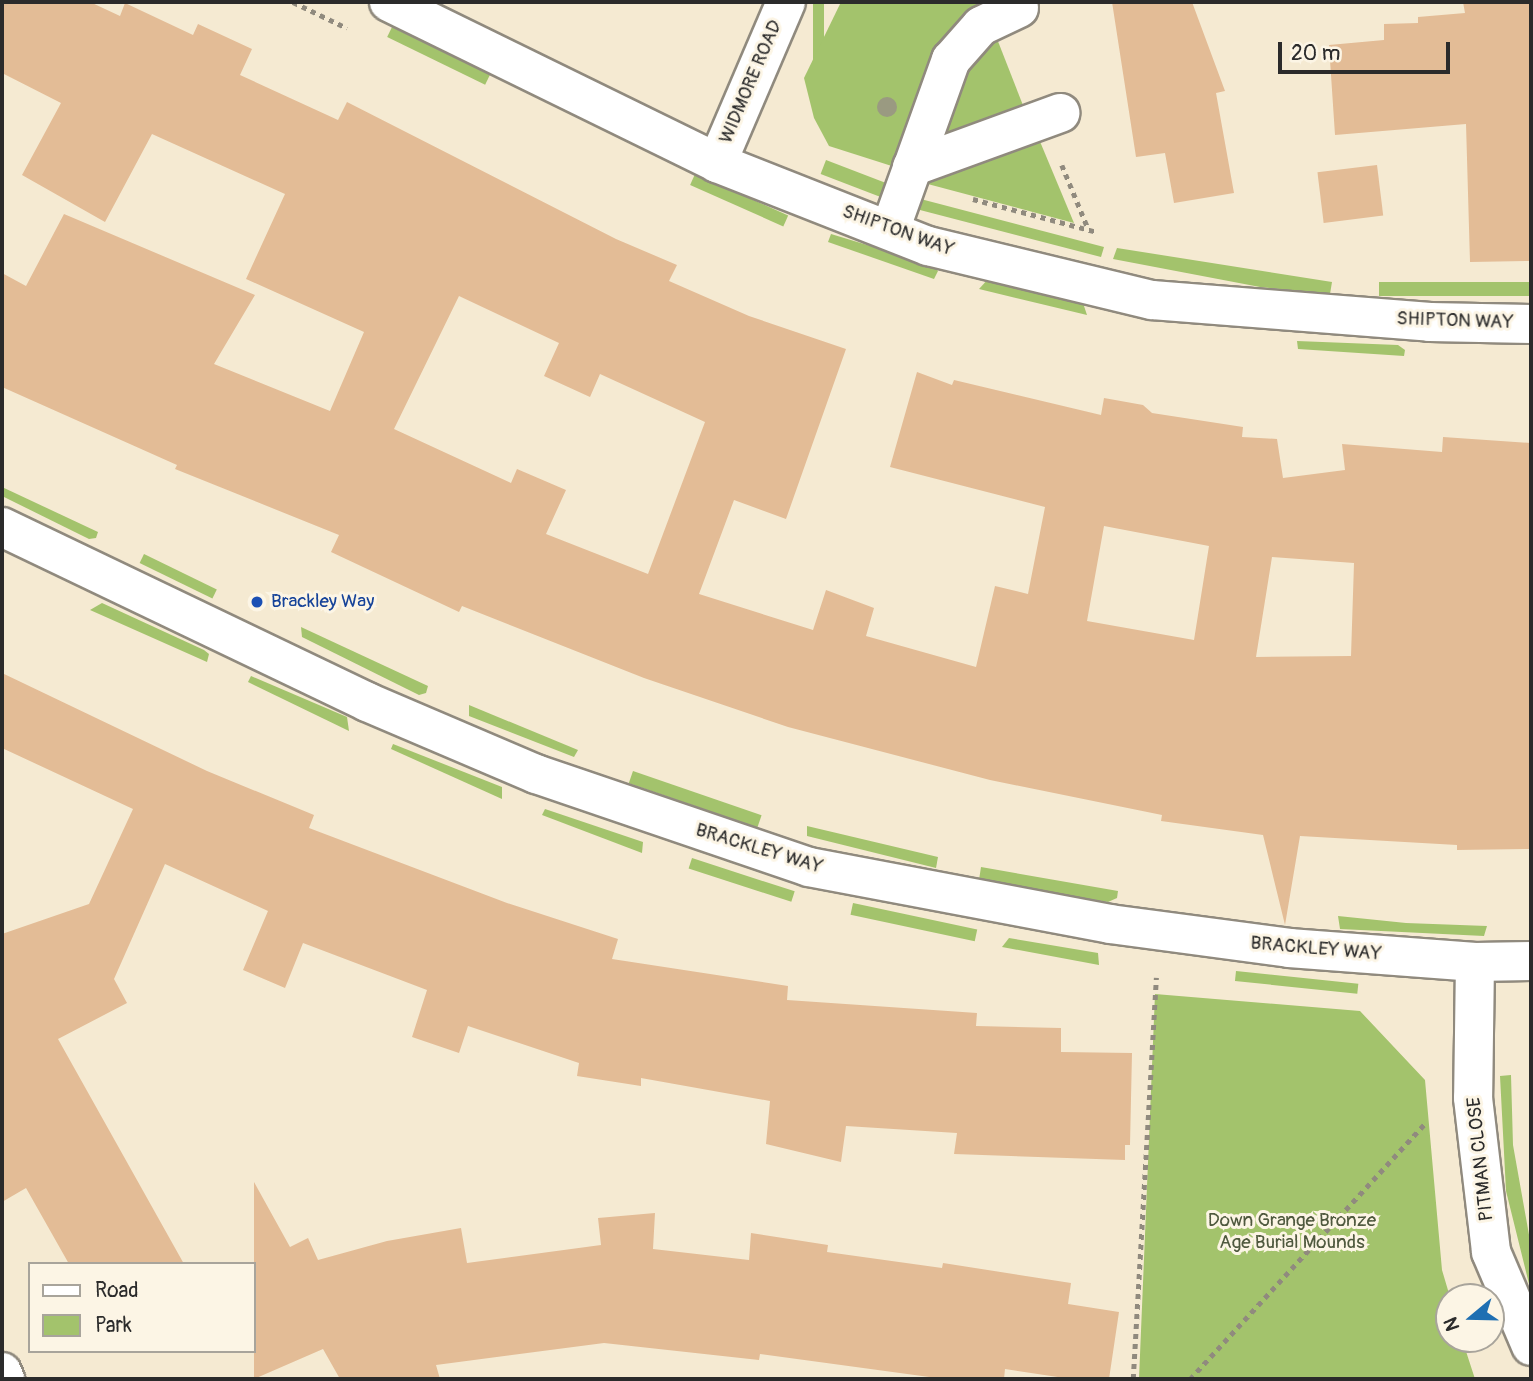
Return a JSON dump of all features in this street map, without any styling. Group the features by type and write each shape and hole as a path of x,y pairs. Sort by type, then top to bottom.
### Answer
{"street":[{"name":"SHIPTON WAY","path":"389,2 717,163 928,246 1152,300 1430,322 1531,324"},
{"name":"WIDMORE ROAD","path":"717,163 786,2"},
{"path":"890,230 951,60 981,26 1019,8"},
{"path":"910,175 1060,113"},
{"name":"BRACKLEY WAY","path":"2,527 367,702 536,774 809,867 1110,924 1289,948 1475,962 1531,961"},
{"name":"PITMAN CLOSE","path":"1475,962 1474,1070 1491,1252 1531,1346"},
{"path":"2,1372 5,1379"}],"path":[{"path":"910,175 1101,233"},
{"path":"1133,1379 1157,977"},
{"path":"1190,1379 1474,1070"}],"green space":[{"path":"813,2 824,2 824,75 813,75"},
{"path":"841,2 977,2 982,11 898,168 829,146 814,118 804,78"},
{"path":"992,26 1026,113 933,150 944,90"},
{"path":"392,27 490,75 485,85 387,37"},
{"path":"1036,132 1074,223 924,183"},
{"path":"826,160 895,187 890,201 821,174"},
{"path":"695,174 788,215 783,226 690,185"},
{"path":"913,197 1104,247 1101,257 920,210 912,203"},
{"path":"831,234 933,265 938,271 934,279 828,242"},
{"path":"1117,248 1332,282 1330,294 1260,287 1113,259"},
{"path":"989,278 1083,303 1087,315 979,289"},
{"path":"1379,282 1531,282 1531,296 1379,296"},
{"path":"1297,341 1398,345 1405,350 1404,356 1298,349"},
{"path":"2,487 98,532 96,538 89,539 2,496"},
{"path":"144,554 217,590 212,598 140,563"},
{"path":"102,603 204,650 209,654 207,662 90,610"},
{"path":"301,627 428,686 426,693 419,695 302,637"},
{"path":"251,676 347,717 349,731 248,682"},
{"path":"469,705 578,750 574,757 469,716"},
{"path":"393,744 502,787 502,799 391,749"},
{"path":"633,771 762,815 757,828 629,783"},
{"path":"545,809 643,842 642,853 542,815"},
{"path":"807,826 938,857 936,868 807,836"},
{"path":"692,858 795,891 791,902 689,868"},
{"path":"981,867 1118,891 1117,898 1108,902 979,880"},
{"path":"853,903 977,929 975,941 851,915"},
{"path":"1338,916 1406,923 1487,926 1484,936 1340,929"},
{"path":"1009,938 1098,953 1099,965 1002,947"},
{"path":"1236,971 1358,984 1357,994 1235,981"},
{"name":"Down Grange Bronze Age Burial Mounds","path":"1155,994 1360,1011 1425,1080 1442,1270 1446,1283 1435,1283 1435,1353 1467,1353 1475,1379 1139,1379"},
{"path":"1511,1075 1513,1145 1531,1246 1531,1292 1506,1191 1500,1076"}],"building":[{"path":"2,2 90,2 120,16 125,3 193,35 198,24 252,49 240,75 338,120 347,102 616,239 677,265 669,281 749,316 846,349 786,519 734,500 699,594 813,630 826,590 874,608 866,636 976,667 995,586 1028,594 1045,507 890,467 917,372 952,385 954,380 1101,415 1104,398 1143,405 1152,413 1243,427 1242,437 1277,439 1283,478 1345,470 1342,444 1442,452 1443,437 1531,443 1531,849 1457,850 1457,845 1300,836 1285,925 1263,835 1161,821 1162,815 990,780 788,727 644,678 462,606 459,612 331,552 339,535 175,469 177,465 2,387 2,273 26,286 64,214 255,295 214,364 330,411 364,332 246,279 285,194 152,134 105,222 22,175 61,103 2,73","holes":["459,296 559,343 544,376 590,397 600,374 705,422 648,574 546,534 566,490 517,469 511,483 394,429","1104,526 1209,546 1194,640 1087,621","1272,557 1354,563 1351,656 1256,657"]},
{"path":"1112,2 1192,2 1225,91 1216,93 1234,193 1174,203 1165,153 1136,157"},
{"path":"1463,2 1531,2 1531,261 1470,262 1466,124 1335,135 1329,45 1384,40 1384,24 1418,23 1418,17 1465,13"},
{"path":"1377,165 1383,216 1324,223 1317,172"},
{"path":"2,673 207,771 314,815 309,828 507,903 618,939 612,959 788,986 787,1000 977,1013 976,1026 1061,1028 1061,1052 1132,1053 1130,1145 1125,1145 1125,1160 954,1154 957,1133 846,1126 841,1162 766,1144 770,1101 641,1078 641,1086 577,1076 579,1063 468,1026 459,1053 412,1037 427,990 303,943 285,988 243,970 268,911 165,864 114,979 127,1003 58,1039 183,1262 68,1262 26,1188 2,1202 2,934 89,904 133,809 2,748"},
{"path":"254,1182 290,1247 308,1238 318,1260 387,1241 461,1228 467,1263 601,1245 598,1218 655,1213 653,1249 749,1260 751,1233 828,1245 827,1252 942,1268 943,1263 1071,1283 1068,1304 1119,1312 1109,1379 1071,1379 1005,1369 1004,1379 944,1379 760,1354 759,1360 604,1343 436,1365 440,1379 340,1379 323,1349 254,1379"}],"place":[{"name":"Brackley Way","path":"257,602"}]}
